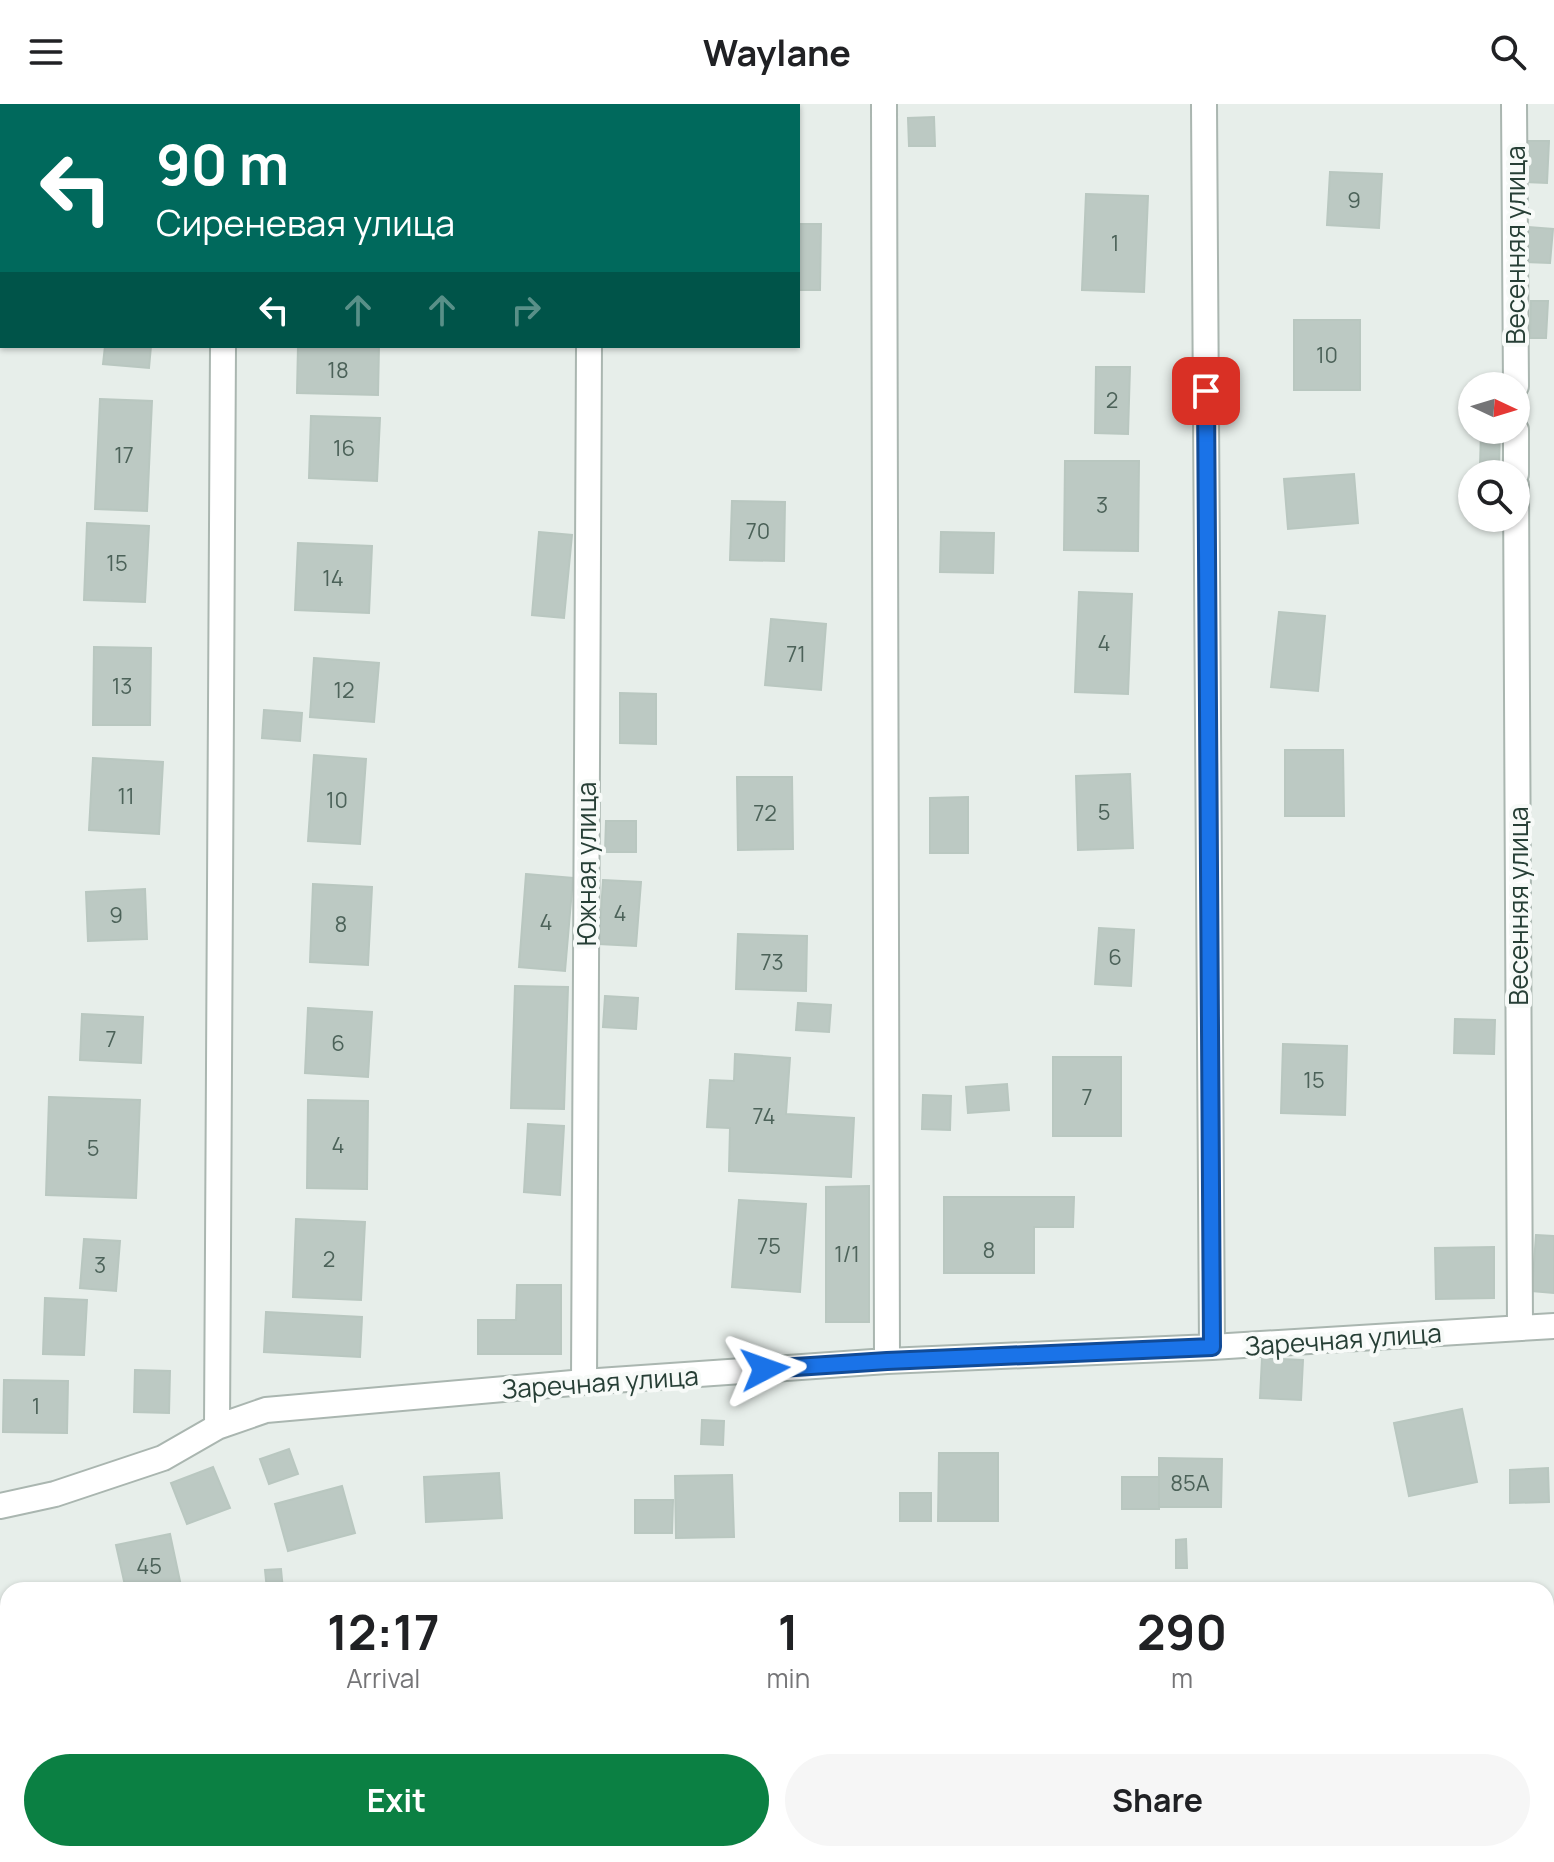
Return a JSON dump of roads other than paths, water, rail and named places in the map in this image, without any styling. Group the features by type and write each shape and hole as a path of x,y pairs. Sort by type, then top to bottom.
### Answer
{"street":[{"path":"884,104 887,1361"},
{"path":"1204,104 1212,1347"},
{"name":"Весенняя улица","path":"1514,104 1516,372"},
{"path":"217,1427 223,348"},
{"name":"Южная улица","path":"584,1382 589,348"},
{"name":"Весенняя улица","path":"1516,532 1520,1327"},
{"name":"Заречная улица","path":"0,1506 55,1494 163,1458 217,1427 266,1410 584,1382 887,1361 1212,1347 1554,1326"}]}
